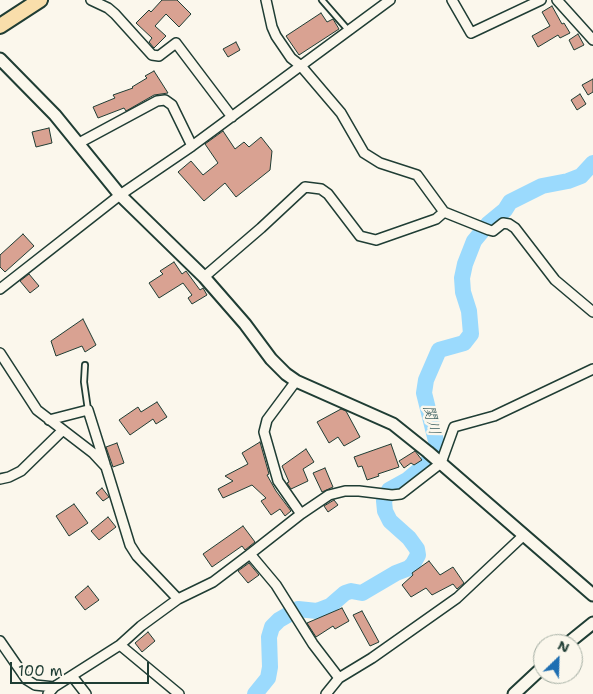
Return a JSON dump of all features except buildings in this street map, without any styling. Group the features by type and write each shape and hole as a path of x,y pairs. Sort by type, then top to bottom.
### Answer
{"main road":[{"path":"0,26 40,0"}],"street":[{"path":"91,0 108,8 115,14 152,55 159,56 176,43 232,117"},
{"path":"266,0 276,36 291,58 301,66 341,113 364,153 380,163 417,175 444,212 489,230 493,230 503,223 509,224 555,280 591,307"},
{"path":"0,289 120,195 192,146 390,0"},
{"path":"452,0 471,33 541,0"},
{"path":"557,0 593,40"},
{"path":"0,59 55,115 120,195 204,277 245,324 271,359 296,381 393,424 593,595"},
{"path":"79,143 157,101 165,100 172,105 192,146"},
{"path":"204,277 305,187 321,189 328,194 360,236 376,240 436,219 444,212"},
{"path":"0,353 30,402 37,410 93,453 106,467"},
{"path":"0,641 27,680 35,685 51,690 120,645 141,626 178,599 213,582 301,514 329,496 345,491 402,494 435,458 454,427 494,416 593,369"},
{"path":"296,381 267,420 264,432 278,481 301,514"},
{"path":"49,420 88,410 130,545 137,556 178,599"},
{"path":"0,479 22,471 63,430"},
{"path":"326,694 339,678 372,658 456,598 524,535"},
{"path":"250,554 276,584 313,644 339,678"},
{"path":"579,634 593,623"},
{"path":"120,645 177,693"},
{"path":"72,676 86,694"},
{"path":"514,694 533,676"}],"lane":[{"path":"322,0 349,31"},
{"path":"85,365 84,382 88,410"}],"waterway":[{"name":"関川","path":"255,694 268,678 270,667 269,637 272,627 279,620 298,609 317,611 330,606 345,593 351,591 362,593 413,564 418,555 417,549 409,538 390,521 385,511 384,501 389,490 407,480 426,464 438,449 424,393 426,380 439,350 464,343 471,334 469,311 463,292 462,278 474,241 488,224 505,210 510,202 542,186 568,181 581,176 593,163"}]}
